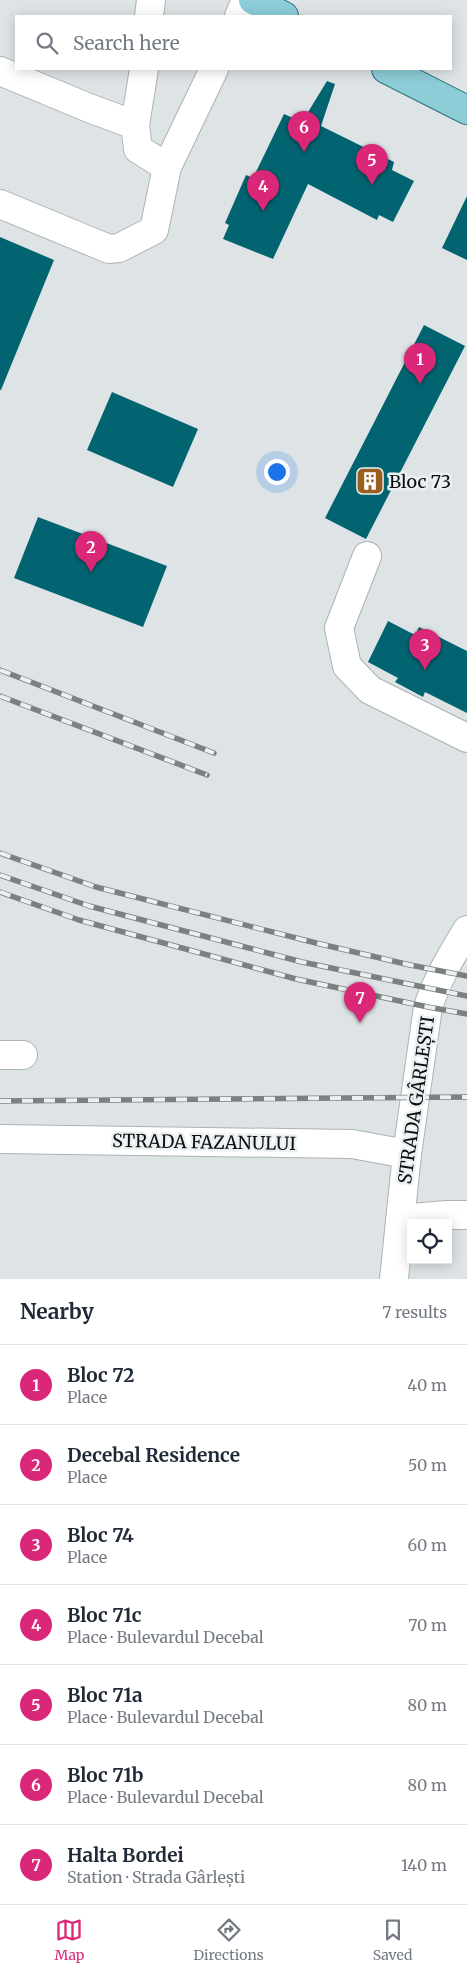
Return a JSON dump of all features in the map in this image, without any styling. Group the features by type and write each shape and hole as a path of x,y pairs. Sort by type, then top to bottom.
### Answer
{"main road":[{"path":"253,0 282,15"},
{"path":"388,70 467,110"}],"street":[{"path":"150,15 151,0"},
{"path":"239,15 246,0"},
{"path":"144,70 135,125 138,149 167,167"},
{"path":"0,204 109,249 119,248 154,230 167,167 214,70"},
{"path":"0,71 135,125"},
{"path":"368,556 339,628 347,666 370,690 467,738"},
{"name":"STRADA GÂRLEȘTI","path":"394,1279 407,1154 428,1008 433,990 442,972 467,930"},
{"name":"STRADA FAZANULUI","path":"0,1139 352,1144 407,1154"},
{"path":"400,1219 467,1215"}],"building":[{"path":"327,81 335,84 321,126 394,162 392,170 414,181 393,222 379,215 377,220 308,184 273,259 223,239 229,225 225,223 246,175 253,178 284,114 302,122"},
{"path":"467,196 467,260 442,248"},
{"path":"0,237 54,260 1,390 0,390"},
{"path":"424,325 465,346 366,539 325,518"},
{"path":"112,392 198,429 173,487 87,450"},
{"path":"38,517 167,566 143,627 14,578"},
{"path":"388,621 415,635 419,627 467,651 467,713 425,692 423,697 395,682 398,678 368,662"}],"railway":[{"path":"0,670 214,753"},
{"path":"0,696 207,775"},
{"path":"0,853 96,887 316,943 467,976"},
{"path":"0,875 89,906 302,962 467,996"},
{"path":"0,892 79,920 296,979 467,1014"},
{"path":"0,1101 467,1097"}],"place":[{"name":"Bloc 71b","path":"304,152"},
{"name":"Bloc 71a","path":"372,185"},
{"name":"Bloc 71c","path":"263,211"},
{"name":"Bloc 72","path":"420,384"},
{"name":"Bloc 73","path":"370,481"},
{"name":"Decebal Residence","path":"91,572"},
{"name":"Bloc 74","path":"425,670"},
{"name":"Halta Bordei","path":"360,1023"}]}
